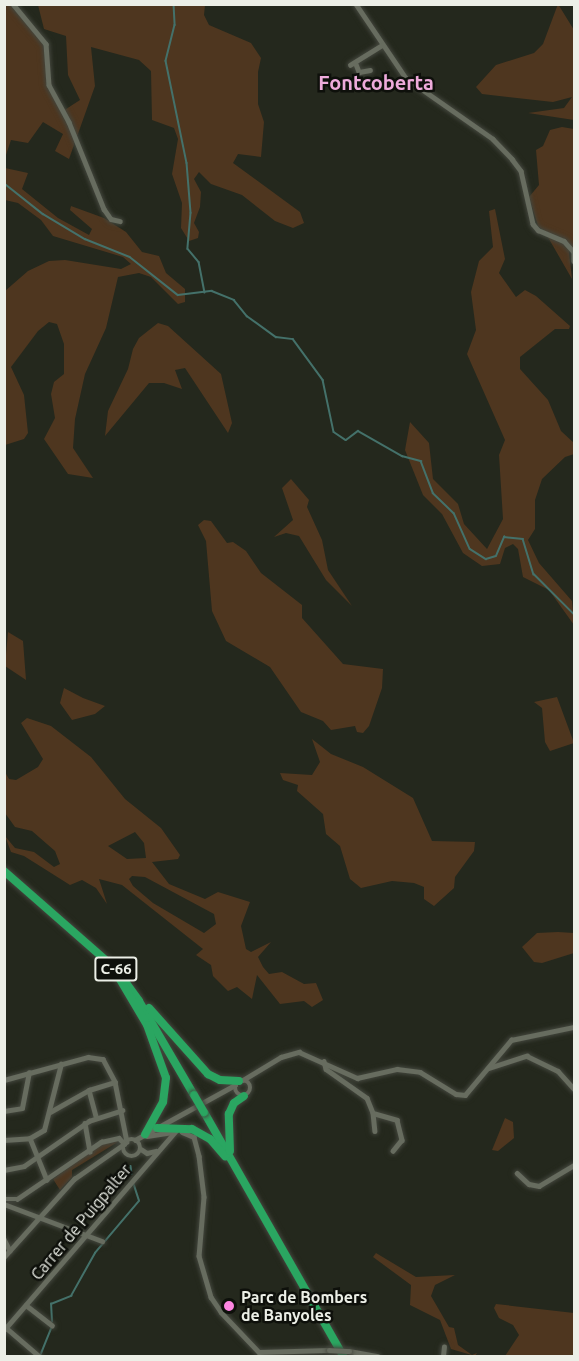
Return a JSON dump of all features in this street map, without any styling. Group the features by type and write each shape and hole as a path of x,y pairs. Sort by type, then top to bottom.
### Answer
{"highway":[{"name":"C-66","path":"4,873 92,945 119,975 237,1168 344,1355"},
{"path":"119,975 203,1069 220,1080 239,1082"},
{"path":"119,975 147,1025 166,1078 163,1102 153,1132 192,1129 210,1139 227,1159"},
{"path":"237,1168 226,1127 232,1107 240,1095"},
{"name":"C-66","path":"203,1112 227,1159 344,1355"}],"street":[{"path":"13,4 46,44 49,85 69,122 104,209 111,219 120,221"},
{"path":"356,4 406,78 493,139 512,159 521,171 533,224 538,230 564,241 574,252 574,261"},
{"path":"370,70 359,72 353,65 382,45"},
{"path":"4,1257 85,1169 125,1143 153,1132 292,1053 305,1053 362,1079 397,1069 412,1071 461,1096 471,1091 515,1038 574,1027"},
{"path":"489,1068 527,1056 558,1071 574,1089"},
{"path":"4,1080 61,1064 99,1058 109,1065 115,1082 127,1134 125,1154"},
{"path":"324,1061 326,1068 362,1094 372,1112 375,1131"},
{"path":"4,1140 30,1138 44,1130 61,1064"},
{"path":"4,1111 22,1108 29,1073"},
{"path":"240,1095 251,1086 253,1074"},
{"path":"50,1112 89,1090 115,1082"},
{"path":"239,1082 251,1086"},
{"path":"239,1082 240,1095"},
{"path":"89,1090 96,1117"},
{"path":"225,1092 240,1095"},
{"path":"4,1170 38,1158 96,1117 122,1110"},
{"path":"372,1112 397,1120 402,1140 393,1151"},
{"path":"85,1123 90,1152"},
{"name":"Carrer de Puigpalter","path":"5,1328 176,1131"},
{"path":"153,1132 189,1133 196,1142 204,1197 199,1256 211,1297 220,1312 259,1352 329,1350 344,1355 378,1356"},
{"path":"153,1132 167,1140"},
{"path":"116,1150 134,1157 153,1132"},
{"path":"127,1134 148,1153 160,1148"},
{"path":"30,1138 47,1180"},
{"path":"4,1199 17,1199 106,1140 119,1138 125,1143"},
{"path":"517,1173 529,1184 539,1186 574,1165"},
{"path":"4,1204 40,1216 102,1242"},
{"path":"4,1239 10,1251"},
{"path":"26,1305 52,1325"},
{"path":"5,1328 39,1356"},
{"path":"443,1356 444,1347"}],"shaded area":[{"path":"558,4 574,30 574,120 528,113 564,108 572,97 553,102 482,94 476,87 496,65 534,53 543,44"},
{"path":"5,5 10,5 43,42 48,89 63,111 80,100 68,75 66,36 44,29 38,5 205,5 204,15 209,25 251,43 261,58 258,72 258,104 264,122 261,157 238,154 233,163 300,212 304,223 293,228 275,221 242,195 211,184 199,172 194,179 201,192 200,207 194,223 199,232 198,238 189,241 181,228 182,203 172,174 178,139 174,128 152,120 151,71 139,60 91,47 95,86 69,159 55,151 63,134 43,122 28,143 11,140 5,158"},
{"path":"562,127 574,129 574,246 569,252 572,279 545,232 538,226 529,197 539,185 536,150 543,146 550,130"},
{"path":"5,168 28,173 22,189 58,218 89,235 92,229 70,210 71,206 104,218 126,232 142,252 159,256 166,273 185,289 185,302 178,304 151,277 139,273 118,277 106,328 85,374 75,419 73,448 93,478 68,474 44,439 55,418 51,394 54,382 64,374 64,344 57,324 49,322 38,331 11,367 24,395 28,433 24,439 5,445 5,291 28,271 49,261 65,260 121,269 131,264 123,257 53,236 41,220 18,203 5,200"},
{"path":"495,209 505,259 499,273 516,297 525,290 536,296 570,326 569,329 555,329 520,357 520,369 548,400 561,431 574,443 574,454 565,457 542,479 535,500 535,529 528,540 539,563 572,601 574,625 549,590 523,577 518,549 513,544 505,548 500,564 482,566 463,553 442,514 423,495 405,450 410,422 429,443 433,479 458,504 464,524 487,549 503,519 499,455 505,440 467,354 476,330 471,292 479,261 493,247 489,211"},
{"path":"158,323 168,326 221,374 232,423 228,433 185,368 175,370 182,389 164,383 149,383 105,436 108,411 128,369 133,349 139,338"},
{"path":"291,479 309,500 307,507 322,540 328,570 352,606 326,580 299,536 286,533 274,537 293,520 282,488"},
{"path":"204,520 211,521 227,543 233,542 246,551 261,573 302,605 302,618 343,664 383,669 382,688 369,726 363,733 357,732 355,726 331,730 323,721 301,712 270,667 226,641 212,611 206,541 198,525"},
{"path":"8,632 23,641 26,680 5,666"},
{"path":"64,688 105,706 95,714 72,720 60,703"},
{"path":"557,697 574,743 550,751 545,742 542,708 534,702"},
{"path":"27,718 51,726 91,757 125,799 161,828 180,855 178,859 152,862 169,884 205,899 218,892 250,902 241,926 246,949 251,952 271,942 258,957 269,974 282,972 304,984 316,983 323,1000 312,1007 304,1001 280,1004 257,975 252,999 237,987 228,991 213,976 211,965 196,955 203,949 122,885 99,879 107,904 96,888 82,880 70,885 24,856 11,852 5,836 15,848 34,852 54,867 60,864 55,851 32,831 15,827 5,813 5,772 9,779 16,780 38,767 43,759 21,723","holes":["135,832 144,843 146,858 127,859 108,846","132,876 145,877 214,914 216,924 204,933 153,903 133,886 129,879"]},
{"path":"312,739 331,754 363,767 413,798 432,841 475,842 474,851 455,877 454,888 434,906 424,899 424,887 414,883 392,881 361,888 350,879 340,846 326,834 323,814 297,791 298,785 283,780 280,773 312,775 320,762"},
{"path":"537,933 574,933 574,953 542,963 534,962 522,947"},
{"path":"505,1118 513,1122 514,1138 498,1151 492,1150"},
{"path":"121,1140 72,1170 72,1177 60,1190 53,1179 103,1143"},
{"path":"376,1253 416,1277 455,1275 435,1285 431,1296 449,1327 454,1328 458,1345 472,1355 477,1353 475,1356 451,1349 440,1320 410,1305 411,1285 373,1257"},
{"path":"496,1304 574,1313 574,1356 505,1356 519,1335 513,1325 499,1318 494,1308"}],"waterway":[{"path":"174,4 175,25 166,61 187,163 191,213 188,249 199,262 205,292"},
{"path":"4,183 43,214 85,239 130,257 178,295 212,291 234,300 247,316 276,337 293,339 323,380 334,432 346,440 358,431 402,456 421,461 433,493 454,513 470,549 486,559 496,556 504,537 523,539 534,574 574,614"},
{"path":"131,1166 132,1174"},
{"path":"52,1322 51,1304 71,1296 95,1253 139,1201 133,1183"},
{"path":"40,1356 52,1327"}],"place":[{"name":"Parc de Bombers de Banyoles","path":"229,1306"}],"district":[{"name":"Fontcoberta","path":"376,82"}]}
